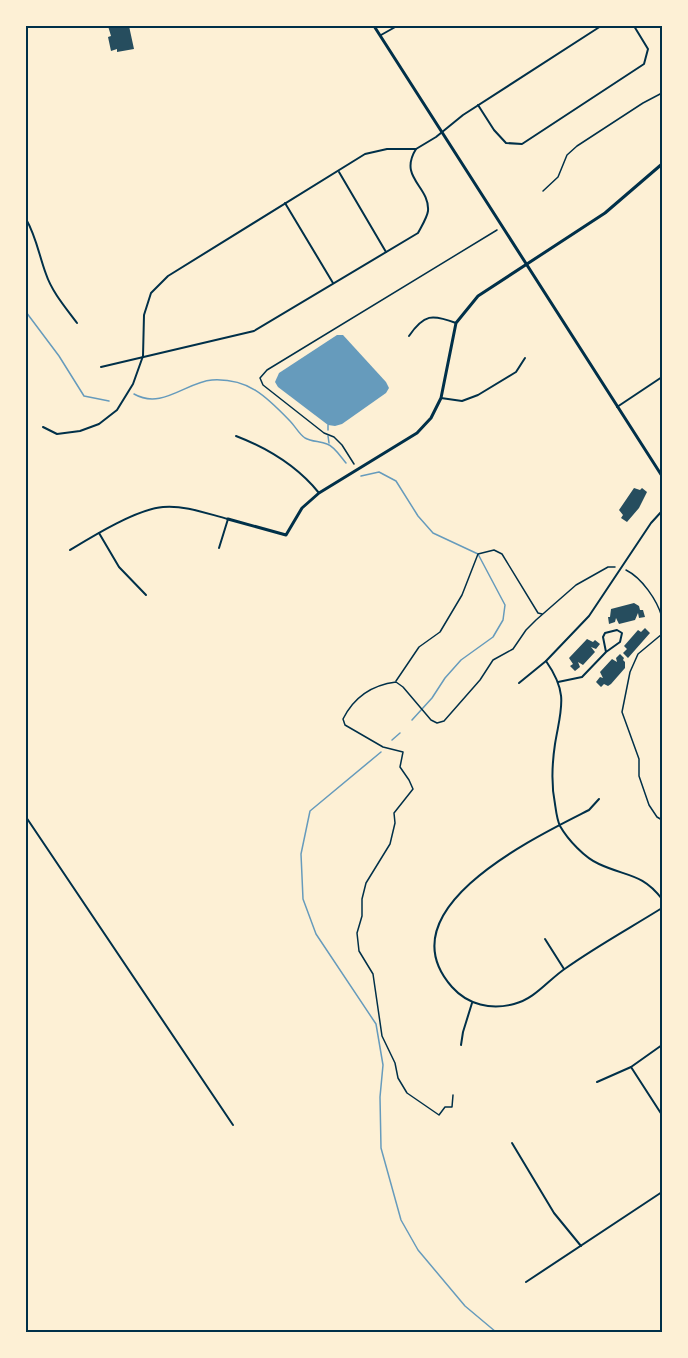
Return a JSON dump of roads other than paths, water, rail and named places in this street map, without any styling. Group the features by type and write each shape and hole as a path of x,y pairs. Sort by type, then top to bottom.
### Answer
{"street":[{"path":"374,26 663,476"},
{"path":"380,36 397,26"},
{"path":"101,367 254,331 418,233 428,212 426,198 412,176 411,157 417,149 477,105 601,26"},
{"path":"477,105 506,143 522,144 644,64 648,49 634,26"},
{"path":"43,427 57,435 99,424 117,411 133,384 144,356 144,315 151,293 168,276 365,154 387,150 417,149"},
{"path":"70,550 99,533 142,513 163,507 189,509 286,535 302,508 319,493 417,433 431,418 441,398 456,323 478,296 605,213 663,164"},
{"path":"339,171 387,253"},
{"path":"285,203 333,283"},
{"path":"26,219 32,230 46,276 55,293 77,323"},
{"path":"409,336 417,323 428,317 438,316 456,323"},
{"path":"441,398 462,401 478,395 516,372 525,358"},
{"path":"617,407 663,377"},
{"path":"236,436 256,443 303,474 319,493"},
{"path":"519,683 546,661 589,616 651,523 663,511"},
{"path":"219,548 228,519"},
{"path":"99,533 119,567 146,595"},
{"path":"558,682 582,677 606,652 620,642 622,633 617,630 605,633 603,637 606,652"},
{"path":"546,661 558,682 561,695 562,713 555,743 551,787 560,825 575,846 596,863 634,875 652,886 663,899"},
{"path":"599,799 589,810 507,854 451,903 440,921 436,936 435,953 446,980 456,992 472,1003 499,1006 515,1004 529,998 564,969 663,908"},
{"path":"26,817 233,1125"},
{"path":"545,939 564,969"},
{"path":"462,1045 463,1032 472,1003"},
{"path":"597,1082 631,1067 663,1045"},
{"path":"631,1067 663,1115"},
{"path":"512,1143 555,1213 581,1246"},
{"path":"526,1282 663,1192"}],"water":[{"path":"337,335 343,335 389,388 386,393 342,424 335,426 328,425 278,387 275,382 279,373"}],"waterway":[{"path":"26,312 59,356 84,396 109,401"},
{"path":"134,394 154,399 174,394 202,382 212,380 236,382 256,390 273,404 305,438 330,445 346,463"},
{"path":"328,425 328,430"},
{"path":"328,436 329,443"},
{"path":"361,476 379,472 396,481 418,516 433,533 478,554 505,605 503,620 493,637 461,660 412,720"},
{"path":"392,740 400,733"},
{"path":"381,752 310,811 301,854 303,899 316,934 376,1024 383,1065 380,1097 381,1148 401,1220 418,1250 465,1306 496,1332"}]}
